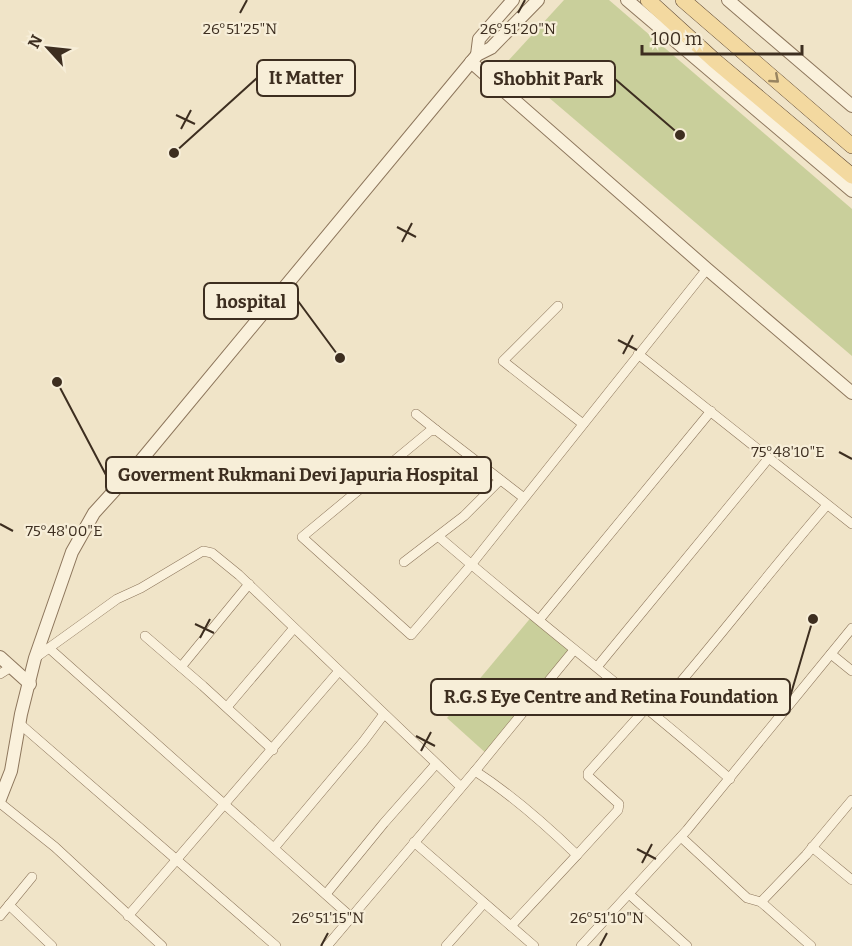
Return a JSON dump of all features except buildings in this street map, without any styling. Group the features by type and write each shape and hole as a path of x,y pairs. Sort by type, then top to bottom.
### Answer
{"main road":[{"path":"648,0 714,60 852,176"},
{"path":"683,0 852,146"}],"street":[{"path":"474,58 479,39 513,0"},
{"path":"162,946 55,847 0,801 11,771 35,658 72,552 94,513 141,461 474,58 491,48 538,0"},
{"path":"627,0 852,191"},
{"path":"728,0 852,106"},
{"path":"474,58 706,269 852,393"},
{"path":"436,430 430,430 302,537 411,635 471,565 706,269"},
{"path":"558,306 503,361 583,424"},
{"path":"638,354 852,524"},
{"path":"539,620 711,411"},
{"path":"416,414 524,498"},
{"path":"597,668 768,459"},
{"path":"404,562 464,516 500,480"},
{"path":"511,926 618,810 619,804 588,776 588,773 705,655 756,589 827,505"},
{"path":"439,537 574,650 651,710 730,778"},
{"path":"35,658 117,599 141,588 203,551 212,554 249,584 461,787"},
{"path":"181,667 249,584"},
{"path":"227,707 294,628"},
{"path":"581,946 681,837 852,628"},
{"path":"145,636 273,750"},
{"path":"50,649 351,917"},
{"path":"327,946 574,650"},
{"path":"831,654 852,671"},
{"path":"0,657 5,671 30,684"},
{"path":"128,916 339,671"},
{"path":"274,848 384,714"},
{"path":"20,724 276,946"},
{"path":"326,894 436,764"},
{"path":"475,771 497,785 556,834 577,855"},
{"path":"761,903 852,800"},
{"path":"681,837 747,898 761,903 811,946"},
{"path":"414,842 534,946"},
{"path":"812,847 852,880"},
{"path":"0,916 32,877"},
{"path":"629,894 687,946"},
{"path":"446,946 484,903"},
{"path":"9,905 52,946"}],"green space":[{"path":"564,0 609,0 852,209 852,356 507,62"},
{"path":"533,615 574,650 488,755 447,718"}],"place":[{"name":"Shobhit Park","path":"680,135"},
{"name":"It Matter","path":"174,153"},
{"name":"hospital","path":"340,358"},
{"name":"Goverment Rukmani Devi Japuria Hospital","path":"57,382"},
{"name":"R.G.S Eye Centre and Retina Foundation","path":"813,619"}]}
